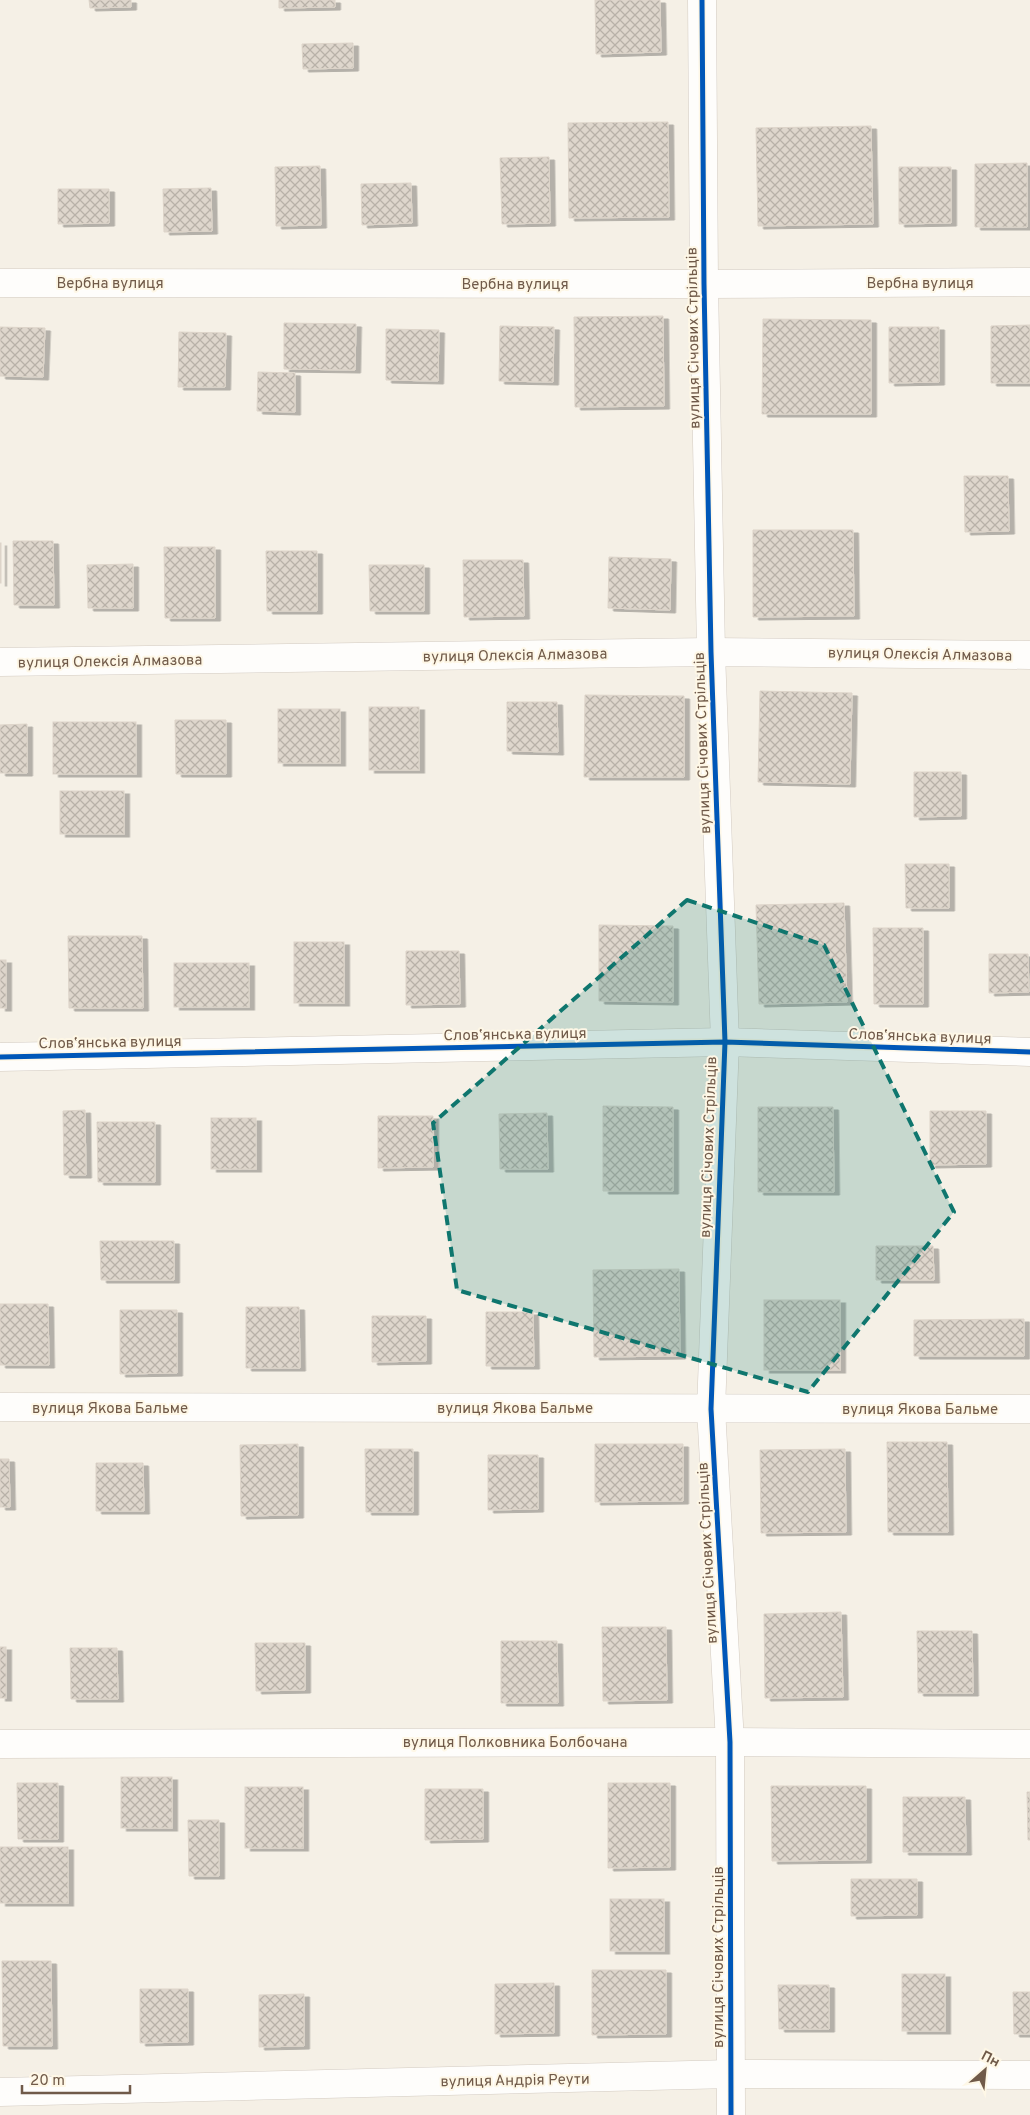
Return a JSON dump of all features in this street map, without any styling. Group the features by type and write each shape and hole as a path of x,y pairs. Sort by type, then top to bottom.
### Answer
{"street":[{"name":"вулиця Січових Стрільців","path":"702,0 704,284 711,652 725,1042 711,1408 730,1742 731,2115"},
{"name":"Вербна вулиця","path":"0,283 704,284 1030,282"},
{"name":"вулиця Олексія Алмазова","path":"0,662 711,652 1030,656"},
{"name":"Словʼянська вулиця","path":"0,1057 725,1042 1030,1052"},
{"name":"вулиця Якова Бальме","path":"0,1407 1030,1409"},
{"name":"вулиця Полковника Болбочана","path":"0,1744 730,1742 1030,1744"},
{"name":"вулиця Андрія Реути","path":"0,2092 731,2074 1030,2075"}],"highlighted area":[{"path":"687,900 824,945 954,1212 808,1392 457,1290 433,1123"}],"building":[{"path":"89,0 131,0 131,7 90,8"},
{"path":"279,0 335,0 335,7 279,8"},
{"path":"595,0 660,0 661,52 596,54"},
{"path":"353,43 353,68 303,69 302,44"},
{"path":"668,122 669,217 569,218 568,123"},
{"path":"871,126 873,224 758,226 756,128"},
{"path":"549,157 550,223 502,224 500,158"},
{"path":"1027,163 1027,227 975,227 975,164"},
{"path":"320,166 321,225 276,226 275,167"},
{"path":"899,167 951,167 951,223 899,224"},
{"path":"411,183 412,223 362,225 361,184"},
{"path":"211,188 212,231 164,232 163,189"},
{"path":"58,189 109,189 109,223 58,224"},
{"path":"663,316 664,406 575,407 574,317"},
{"path":"763,319 871,320 871,414 762,414"},
{"path":"284,323 356,324 355,370 284,369"},
{"path":"1030,325 1030,383 991,383 991,326"},
{"path":"500,326 554,327 553,382 499,381"},
{"path":"0,327 45,328 43,377 0,376"},
{"path":"889,327 939,327 939,382 889,383"},
{"path":"386,329 439,330 438,381 386,380"},
{"path":"179,332 226,333 225,387 178,387"},
{"path":"258,372 295,373 295,412 257,411"},
{"path":"964,476 1008,476 1009,531 965,532"},
{"path":"753,530 853,530 854,616 753,617"},
{"path":"13,541 53,541 54,605 14,605"},
{"path":"1,543 1,583 0,583"},
{"path":"164,547 215,547 215,618 165,618"},
{"path":"266,551 317,551 317,611 267,611"},
{"path":"609,557 671,559 670,610 608,608"},
{"path":"463,560 523,560 524,616 464,617"},
{"path":"133,564 133,608 88,608 87,565"},
{"path":"369,565 424,565 424,611 370,611"},
{"path":"760,691 852,693 850,784 758,782"},
{"path":"585,695 684,696 684,777 584,777"},
{"path":"507,702 557,702 558,752 507,751"},
{"path":"369,707 419,707 419,770 369,770"},
{"path":"278,709 340,709 340,763 278,763"},
{"path":"175,720 226,720 226,774 176,774"},
{"path":"53,722 136,722 136,774 53,774"},
{"path":"27,724 27,773 0,773 0,725"},
{"path":"914,772 961,772 961,816 914,817"},
{"path":"60,791 124,791 124,834 60,834"},
{"path":"905,864 949,864 949,908 906,908"},
{"path":"844,903 847,1002 759,1004 756,905"},
{"path":"599,925 673,926 673,1002 599,1001"},
{"path":"873,928 923,928 923,1004 874,1004"},
{"path":"68,936 142,936 143,1008 69,1008"},
{"path":"294,942 344,942 344,1003 294,1003"},
{"path":"406,951 459,951 460,1004 406,1005"},
{"path":"989,954 1028,954 1029,992 989,993"},
{"path":"0,960 6,960 6,1008 0,1008"},
{"path":"174,963 249,963 249,1007 174,1007"},
{"path":"603,1106 673,1107 673,1191 603,1191"},
{"path":"758,1107 833,1107 834,1192 758,1192"},
{"path":"85,1110 86,1175 64,1175 63,1111"},
{"path":"930,1111 986,1111 986,1164 930,1165"},
{"path":"547,1113 548,1169 500,1169 499,1114"},
{"path":"378,1116 433,1116 433,1167 378,1168"},
{"path":"211,1118 256,1118 256,1169 211,1169"},
{"path":"97,1122 155,1122 155,1182 98,1182"},
{"path":"100,1241 174,1241 174,1280 101,1280"},
{"path":"876,1246 933,1246 934,1280 876,1280"},
{"path":"679,1269 680,1356 594,1357 593,1270"},
{"path":"764,1300 840,1300 840,1370 764,1370"},
{"path":"0,1304 48,1304 49,1365 0,1365"},
{"path":"246,1307 299,1307 300,1368 246,1368"},
{"path":"120,1310 177,1310 177,1373 120,1374"},
{"path":"486,1312 533,1312 534,1366 486,1366"},
{"path":"372,1316 426,1316 426,1361 372,1362"},
{"path":"1024,1319 1024,1356 914,1356 914,1320"},
{"path":"887,1442 947,1442 948,1532 888,1532"},
{"path":"298,1444 298,1515 241,1516 240,1445"},
{"path":"595,1444 683,1444 683,1501 595,1502"},
{"path":"365,1449 413,1449 413,1512 366,1512"},
{"path":"845,1449 846,1532 761,1533 760,1450"},
{"path":"488,1455 538,1455 538,1509 488,1510"},
{"path":"0,1459 9,1459 10,1507 0,1507"},
{"path":"96,1463 143,1463 144,1511 96,1511"},
{"path":"841,1612 843,1697 765,1698 764,1614"},
{"path":"602,1627 666,1627 667,1700 603,1701"},
{"path":"917,1631 972,1631 973,1693 918,1693"},
{"path":"501,1641 557,1641 558,1703 501,1703"},
{"path":"255,1643 305,1643 305,1690 256,1691"},
{"path":"0,1647 6,1647 6,1698 0,1698"},
{"path":"70,1648 117,1648 118,1699 71,1699"},
{"path":"121,1777 172,1777 172,1828 121,1828"},
{"path":"17,1783 58,1783 58,1839 18,1839"},
{"path":"608,1783 670,1783 670,1867 608,1868"},
{"path":"771,1786 866,1786 866,1860 772,1861"},
{"path":"245,1787 303,1787 303,1848 245,1848"},
{"path":"425,1789 483,1789 483,1839 425,1840"},
{"path":"1027,1792 1030,1792 1030,1840 1028,1840"},
{"path":"903,1797 965,1797 966,1852 903,1852"},
{"path":"188,1820 219,1820 219,1876 189,1876"},
{"path":"0,1847 68,1847 68,1903 0,1903"},
{"path":"851,1879 917,1879 917,1915 851,1916"},
{"path":"610,1899 664,1899 664,1951 610,1951"},
{"path":"2,1961 51,1961 52,2046 3,2046"},
{"path":"592,1970 666,1970 666,2034 592,2035"},
{"path":"902,1974 945,1974 945,2031 902,2031"},
{"path":"554,1983 554,2033 495,2034 495,1984"},
{"path":"778,1985 829,1985 829,2029 779,2029"},
{"path":"140,1989 188,1989 188,2042 140,2043"},
{"path":"1013,1992 1030,1992 1030,2034 1014,2034"},
{"path":"304,1994 304,2046 259,2047 259,1995"}],"cycle path":[{"path":"702,0 704,284 711,652 725,1042 711,1409 730,1742 731,2115"},
{"path":"0,1057 725,1042 1030,1052"}]}
